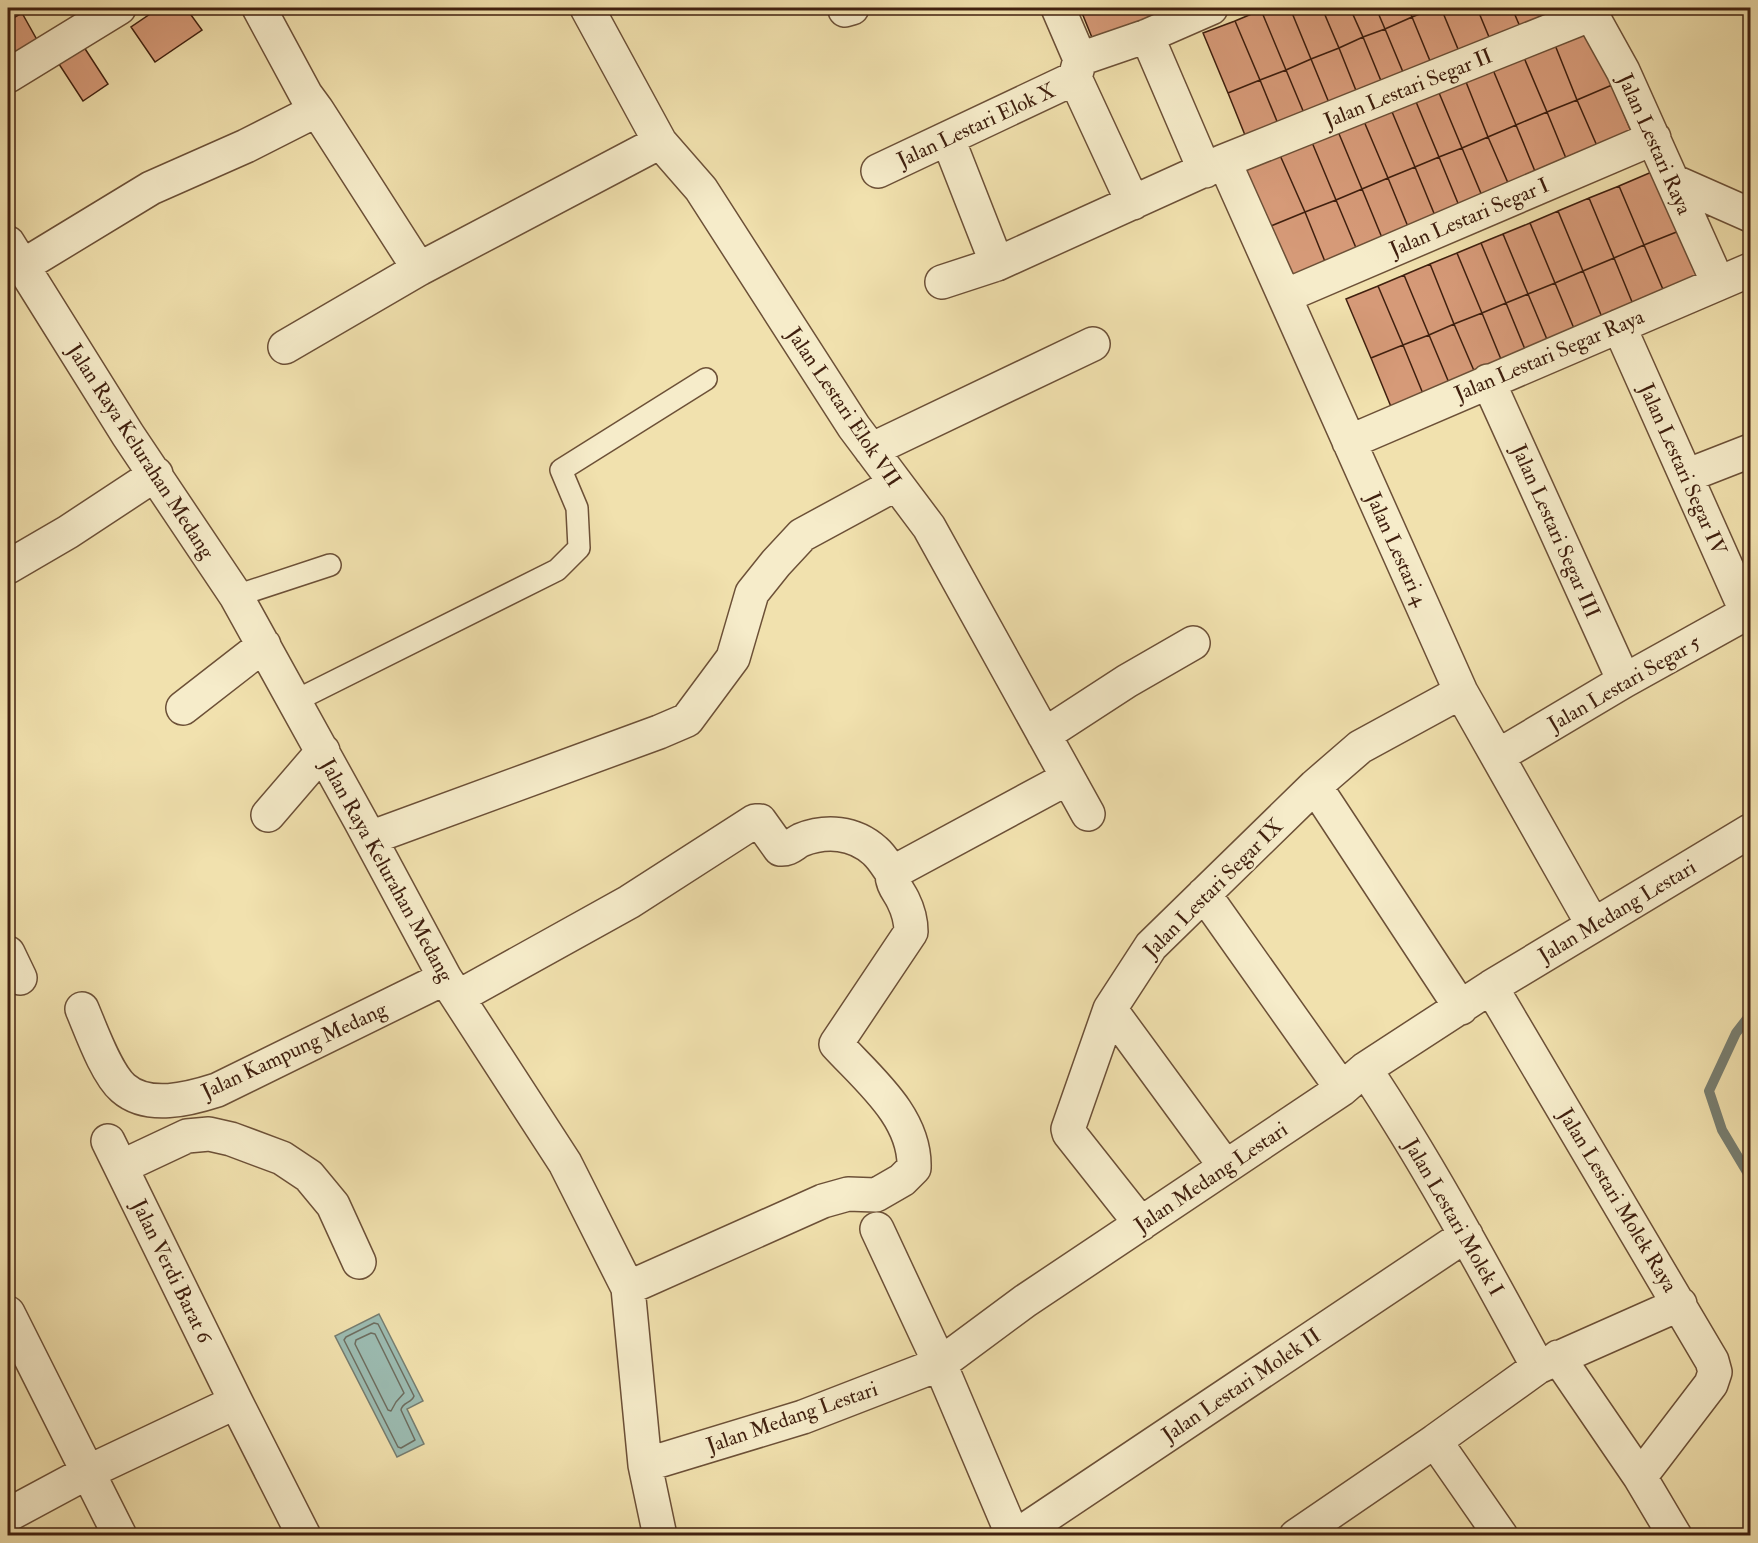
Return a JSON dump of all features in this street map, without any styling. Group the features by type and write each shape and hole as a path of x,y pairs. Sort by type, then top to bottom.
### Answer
{"street":[{"path":"8,76 119,8"},
{"name":"Jalan Lestari Elok VII","path":"587,8 660,142 701,189 854,428 929,527 1088,814"},
{"path":"1058,8 1077,69 1133,203"},
{"path":"1077,69 1212,8"},
{"name":"Jalan Lestari Raya","path":"1590,11 1623,71 1718,283"},
{"name":"Jalan Lestari Segar II","path":"942,282 997,264 1215,166 1590,11"},
{"path":"271,12 306,95 419,269"},
{"name":"Jalan Lestari 4","path":"1147,36 1284,296 1461,692 1593,926"},
{"name":"Jalan Lestari Elok X","path":"878,171 948,139 1077,69"},
{"path":"14,255 151,188 246,146 317,110"},
{"name":"Jalan Lestari Segar I","path":"1284,296 1654,138"},
{"path":"948,139 997,264"},
{"path":"285,347 419,269 660,142"},
{"path":"1673,181 1750,215"},
{"name":"Jalan Raya Kelurahan Medang","path":"14,255 128,435 236,596 451,987 565,1163 628,1288 645,1465 660,1536"},
{"name":"Jalan Lestari Segar Raya","path":"1349,442 1750,270"},
{"name":"Jalan Lestari Segar IV","path":"1619,326 1749,612"},
{"path":"871,450 1093,344"},
{"name":"Jalan Lestari Segar III","path":"1488,381 1624,681"},
{"path":"1686,476 1750,451"},
{"path":"8,567 68,532 156,474"},
{"path":"370,838 687,720 733,658 752,593 776,562 802,535 833,516 896,484"},
{"name":"Jalan Lestari Segar 5","path":"1498,756 1624,681 1749,612"},
{"path":"1044,735 1127,681 1192,643"},
{"path":"183,708 264,645"},
{"name":"Jalan Lestari Segar IX","path":"1141,1224 1068,1129 1110,1009 1151,946 1315,786 1360,747 1461,692"},
{"path":"268,815 323,751"},
{"path":"628,1288 823,1201 848,1194 876,1195 902,1180 914,1168 915,1157 909,1135 888,1101 836,1044 911,932 911,922 892,882 892,873 1068,778"},
{"path":"1315,786 1461,1008"},
{"name":"Jalan Kampung Medang","path":"82,1009 101,1053 123,1088 138,1096 161,1101 193,1097 217,1090 451,987 629,902 755,821 760,821 780,849 786,849 800,841 834,833 859,840 876,852 892,873"},
{"name":"Jalan Medang Lestari","path":"645,1465 803,1418 940,1364 1025,1301 1491,987 1750,831"},
{"name":"Jalan Lestari Molek I","path":"1204,894 1353,1079 1386,1101 1466,1235 1548,1362 1640,1477 1675,1536"},
{"name":"Jalan Lestari Molek Raya","path":"1311,1532 1548,1362 1680,1304 1491,987"},
{"path":"1110,1009 1225,1166"},
{"name":"Jalan Verdi Barat 6","path":"304,1536 115,1154 187,1136 209,1134 231,1139 282,1158 309,1176 333,1205 359,1262"},
{"path":"878,1229 1015,1536"},
{"name":"Jalan Lestari Molek II","path":"1015,1536 1466,1235"},
{"path":"1640,1477 1711,1384 1715,1372 1712,1361 1680,1304"},
{"path":"8,1313 120,1536"},
{"path":"8,1515 88,1472 236,1402"},
{"path":"1435,1442 1501,1536"}],"lane":[{"path":"295,701 557,570 579,548 577,508 561,470 706,380"},
{"path":"236,596 330,565"}],"water":[{"path":"379,1314 423,1401 407,1409 424,1444 397,1457 335,1336"}],"building":[{"path":"159,8 186,8 202,30 155,62 131,27"},
{"path":"1080,8 1149,8 1152,17 1093,40"},
{"path":"1149,8 1176,8 1152,17"},
{"path":"1290,8 1311,59 1286,70 1261,10"},
{"path":"1290,8 1322,8 1339,48 1311,59"},
{"path":"1322,8 1350,8 1363,37 1339,48"},
{"path":"1350,8 1376,8 1385,29 1363,37"},
{"path":"1376,8 1408,8 1412,17 1385,29"},
{"path":"1408,8 1435,8 1412,17"},
{"path":"1441,8 1463,61 1435,73 1412,17"},
{"path":"1441,8 1477,8 1494,49 1463,61"},
{"path":"1477,8 1512,8 1524,36 1494,49"},
{"path":"1512,8 1553,8 1559,22 1524,36"},
{"path":"1261,10 1286,70 1260,80 1235,21"},
{"path":"22,13 41,47 8,66 8,21"},
{"path":"1412,17 1435,73 1408,84 1385,29"},
{"path":"1235,21 1260,80 1228,93 1203,33"},
{"path":"1587,25 1612,85 1577,100 1553,40"},
{"path":"1385,29 1408,84 1386,93 1363,37"},
{"path":"1363,37 1386,93 1361,103 1339,48"},
{"path":"1553,40 1577,100 1547,112 1522,53"},
{"path":"80,41 108,84 83,101 55,58"},
{"path":"1339,48 1361,103 1334,115 1311,59"},
{"path":"1522,53 1547,112 1516,125 1491,65"},
{"path":"1311,59 1334,115 1309,125 1286,70"},
{"path":"1491,65 1516,125 1488,137 1464,77"},
{"path":"1286,70 1309,125 1283,136 1260,80"},
{"path":"1464,77 1488,137 1462,148 1437,88"},
{"path":"1260,80 1283,136 1251,150 1228,93"},
{"path":"1612,85 1635,141 1601,155 1577,100"},
{"path":"1437,88 1462,148 1439,157 1414,97"},
{"path":"1414,97 1439,157 1415,167 1390,107"},
{"path":"1577,100 1601,155 1570,168 1547,112"},
{"path":"1390,107 1415,167 1388,178 1363,119"},
{"path":"1547,112 1570,168 1539,181 1516,125"},
{"path":"1363,119 1388,178 1362,189 1337,129"},
{"path":"1516,125 1539,181 1512,192 1488,137"},
{"path":"1337,129 1362,189 1336,200 1311,140"},
{"path":"1488,137 1512,192 1485,203 1462,148"},
{"path":"1311,140 1336,200 1305,212 1279,153"},
{"path":"1462,148 1485,203 1462,213 1439,157"},
{"path":"1279,153 1305,212 1266,228 1241,168"},
{"path":"1439,157 1462,213 1438,223 1415,167"},
{"path":"1415,167 1438,223 1411,234 1388,178"},
{"path":"1654,171 1679,231 1644,245 1619,186"},
{"path":"1388,178 1411,234 1385,245 1362,189"},
{"path":"1619,186 1644,245 1614,258 1589,198"},
{"path":"1362,189 1385,245 1359,255 1336,200"},
{"path":"1589,198 1614,258 1583,271 1558,211"},
{"path":"1336,200 1359,255 1328,269 1305,212"},
{"path":"1558,211 1583,271 1555,283 1530,223"},
{"path":"1305,212 1328,269 1290,284 1266,228"},
{"path":"1530,223 1555,283 1528,294 1503,234"},
{"path":"1679,231 1702,287 1668,301 1644,245"},
{"path":"1503,234 1528,294 1506,303 1481,243"},
{"path":"1481,243 1506,303 1482,313 1457,253"},
{"path":"1644,245 1668,301 1637,314 1614,258"},
{"path":"1457,253 1482,313 1454,324 1430,264"},
{"path":"1614,258 1637,314 1606,327 1583,271"},
{"path":"1430,264 1454,324 1429,335 1404,275"},
{"path":"1583,271 1606,327 1578,338 1555,283"},
{"path":"1404,275 1429,335 1403,345 1378,286"},
{"path":"1555,283 1578,338 1551,349 1528,294"},
{"path":"1378,286 1403,345 1371,358 1346,299"},
{"path":"1528,294 1551,349 1529,359 1506,303"},
{"path":"1506,303 1529,359 1505,369 1482,313"},
{"path":"1482,313 1505,369 1478,380 1454,324"},
{"path":"1454,324 1478,380 1452,390 1429,335"},
{"path":"1429,335 1452,390 1426,401 1403,345"},
{"path":"1403,345 1426,401 1394,414 1371,358"}],"waterway":[{"path":"1750,1015 1736,1033 1709,1091 1722,1130 1750,1177"}]}
